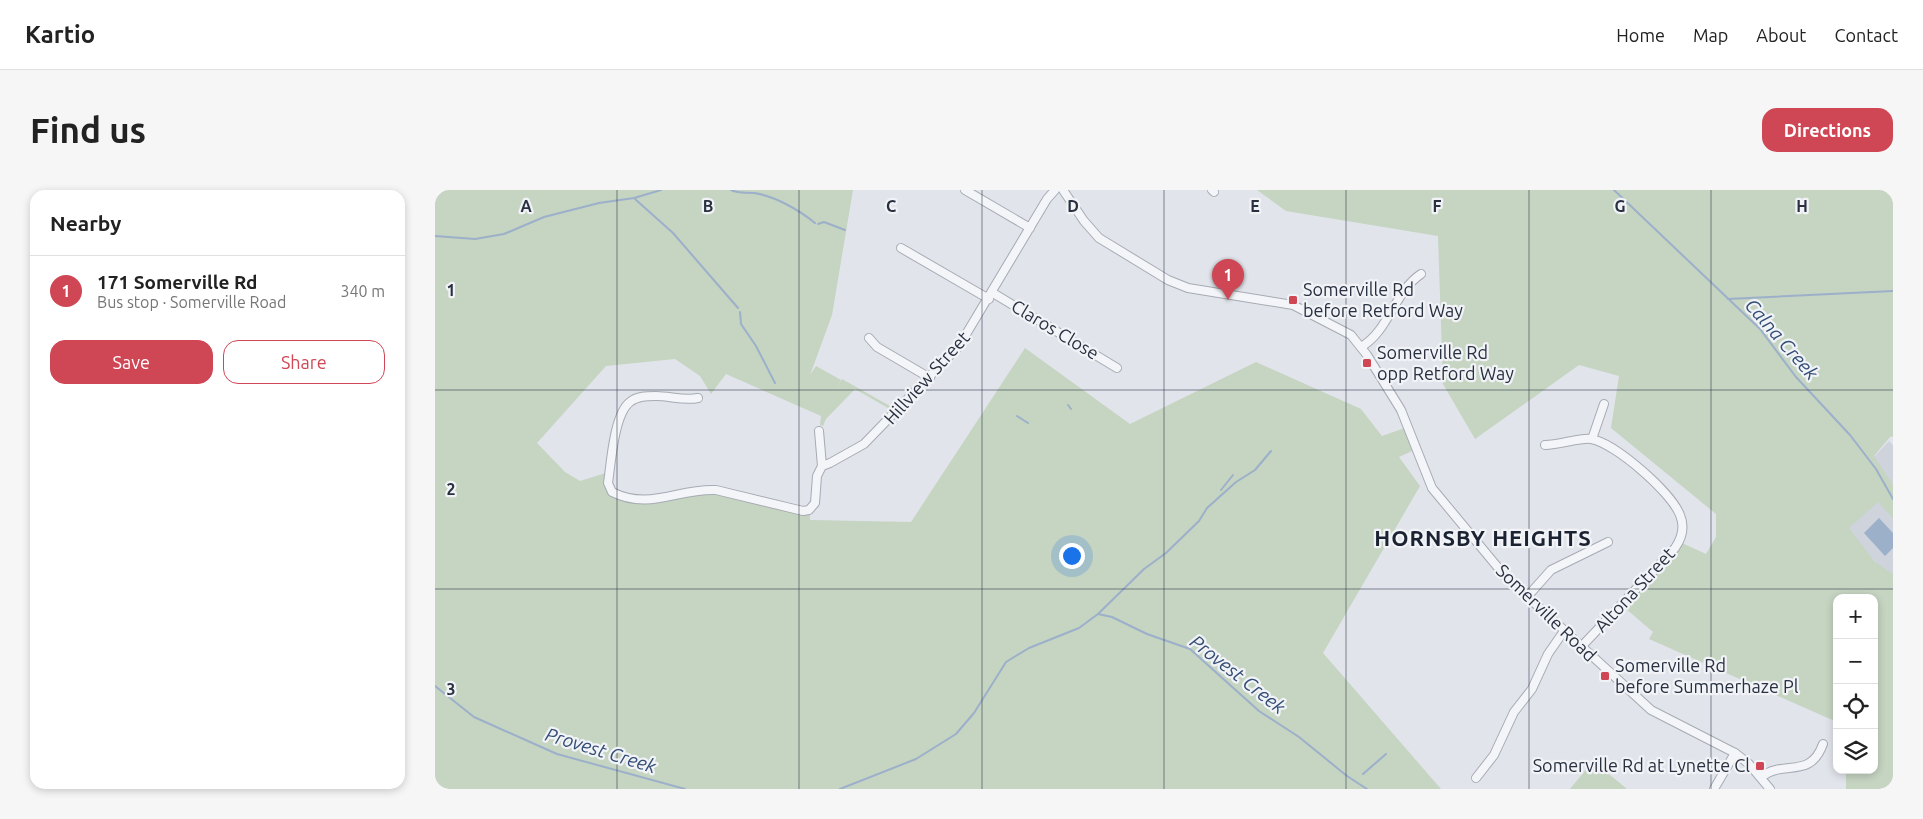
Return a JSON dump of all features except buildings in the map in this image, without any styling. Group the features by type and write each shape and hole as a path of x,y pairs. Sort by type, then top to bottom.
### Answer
{"street":[{"path":"965,190 1030,228"},
{"name":"Hillview Street","path":"822,466 830,464 864,444 968,335 1047,199 1055,190"},
{"name":"Somerville Road","path":"1063,190 1084,221 1099,238 1168,280 1188,288 1293,305 1342,329 1361,347 1401,410 1432,488 1505,576 1655,714 1735,752 1761,777 1770,789"},
{"name":"Claros Close","path":"901,248 991,296 1117,368"},
{"path":"1361,347 1374,339 1401,293 1410,281 1421,274"},
{"path":"869,338 877,347 929,378"},
{"path":"698,398 689,400 658,396 640,397 631,401 623,408 619,418 609,474 609,489 631,500 653,501 703,490 716,490 803,511 809,510 815,503 817,476 822,466 819,431"},
{"path":"1545,444 1559,445 1592,439 1604,404"},
{"name":"Altona Street","path":"1581,647 1675,548 1683,532 1681,516 1650,476 1638,466 1592,439"},
{"path":"1527,598 1551,570 1608,542"},
{"path":"1476,778 1494,755 1514,712 1532,689 1552,648 1564,631"},
{"path":"1761,777 1767,772 1807,765 1814,761 1823,744"},
{"path":"1714,789 1735,752"}],"shaded area":[{"path":"1889,441 1893,445 1893,580 1843,529 1872,459"}],"green space":[{"path":"435,190 853,190 832,315 810,375 816,366 841,380 834,392 842,379 897,410 895,412 855,389 826,419 823,426 820,425 821,416 726,374 711,394 700,376 675,359 606,366 537,443 565,472 580,481 609,472 611,491 616,498 622,500 653,503 711,491 810,512 810,520 911,522 1025,348 1130,424 1256,362 1361,409 1382,436 1405,428 1414,450 1399,457 1420,486 1323,653 1441,789 435,789"},
{"path":"1257,190 1893,190 1893,437 1891,436 1874,456 1893,485 1893,518 1878,502 1849,528 1875,562 1893,574 1893,789 1846,789 1846,774 1878,774 1878,594 1833,594 1833,720 1649,639 1653,632 1625,608 1682,543 1706,554 1716,537 1716,514 1611,428 1619,376 1579,365 1475,439 1443,384 1438,236 1286,211"},
{"path":"1593,761 1627,789 1570,789"}],"water":[{"path":"1879,518 1893,533 1893,548 1885,556 1864,533"}],"waterway":[{"path":"435,236 475,239 504,234 544,217 599,203 634,198 661,190"},
{"path":"731,190 754,193 778,200 802,213 815,223"},
{"name":"Calna Creek","path":"1614,190 1760,329 1796,377 1850,435 1876,469 1893,499"},
{"path":"635,199 673,233 738,308"},
{"path":"818,224 824,222 845,230"},
{"path":"1728,299 1893,291"},
{"path":"740,312 741,324 756,346 775,383"},
{"path":"1068,405 1071,409"},
{"path":"1017,416 1028,423"},
{"path":"1098,614 1144,569 1166,553 1199,521 1207,508 1236,482 1255,470 1271,451"},
{"path":"1221,490 1233,475"},
{"name":"Provest Creek","path":"840,789 916,759 956,734 974,713 1006,662 1029,648 1079,628 1098,614 1112,617 1147,634 1190,649 1259,711 1299,737 1347,776 1367,789"},
{"name":"Provest Creek","path":"435,686 474,717 557,754 685,789"},
{"path":"1363,774 1386,754"}],"place":[{"name":"171 Somerville Rd","path":"1228,300"},
{"name":"Somerville Rd before Retford Way","path":"1293,300"},
{"name":"Somerville Rd opp Retford Way","path":"1367,363"},
{"name":"Somerville Rd before Summerhaze Pl","path":"1605,676"},
{"name":"Somerville Rd at Lynette Cl","path":"1760,766"}],"district":[{"name":"HORNSBY HEIGHTS","path":"1483,538"}]}
